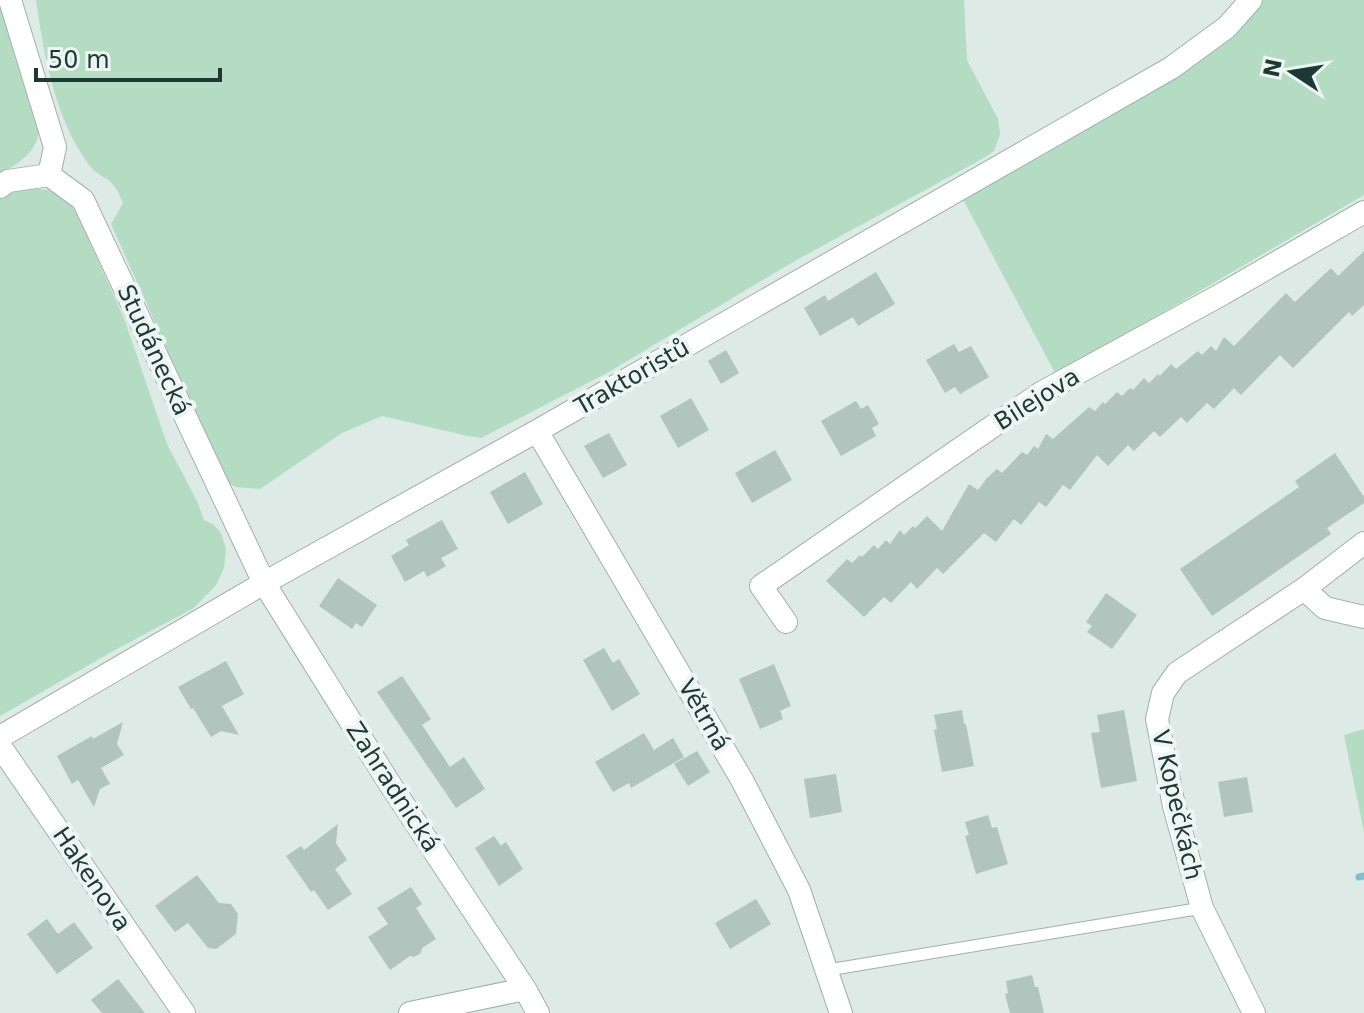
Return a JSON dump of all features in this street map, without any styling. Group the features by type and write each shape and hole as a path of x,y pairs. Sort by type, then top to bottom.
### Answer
{"street":[{"path":"0,187 8,181 49,175 55,147 10,0"},
{"name":"Traktoristů","path":"0,737 264,583 537,431 1171,68 1227,27 1251,0"},
{"name":"Studánecká","path":"49,175 83,200 264,583"},
{"name":"Bilejova","path":"786,622 761,586 1041,393 1364,212"},
{"name":"Větrná","path":"537,431 742,780 799,890 841,1013"},
{"name":"V Kopečkách","path":"1254,1013 1202,908 1174,806 1157,719 1163,693 1177,673 1304,589 1364,543"},
{"name":"Zahradnická","path":"264,583 538,1013"},
{"path":"1304,589 1325,608 1364,617"},
{"name":"Hakenova","path":"0,746 184,1013"},
{"path":"410,1013 525,989"}],"lane":[{"path":"828,970 1202,908"}],"green space":[{"path":"0,0 41,121 37,140 29,154 0,174"},
{"path":"36,0 964,0 967,60 998,119 1000,134 994,151 982,159 793,262 607,373 481,438 382,416 342,433 260,489 235,487 225,480 111,224 123,203 119,194 112,183 90,166 68,129 47,65"},
{"path":"1260,0 1364,0 1364,195 1056,375 958,190"},
{"path":"31,188 48,190 67,198 81,222 125,321 167,444 204,520 221,533 226,549 224,568 216,585 194,608 0,716 0,198 13,191"},
{"path":"1364,729 1364,832 1344,735"}],"building":[{"path":"1364,251 1364,305 1352,316 1349,312 1293,368 1280,355 1241,395 1234,388 1214,409 1207,403 1187,423 1181,417 1160,437 1154,431 1134,451 1128,445 1108,466 1097,455 1070,490 1063,485 1046,507 1039,502 1021,525 1014,519 996,542 984,533 943,574 937,568 917,589 911,582 891,603 884,597 864,617 826,581 847,559 852,563 874,545 878,549 886,540 890,544 900,530 904,535 927,516 942,531 969,484 978,490 997,469 1002,473 1022,452 1027,455 1034,446 1038,449 1046,434 1053,439 1089,407 1095,411 1117,392 1122,396 1144,378 1149,383 1171,364 1176,369 1198,351 1202,355 1211,346 1216,351 1224,337 1234,346 1286,293 1295,302 1331,268 1338,276"},
{"path":"876,272 895,304 858,326 853,317 820,336 804,308 825,295 828,301"},
{"path":"954,344 959,352 971,346 989,377 960,394 955,387 945,393 926,360"},
{"path":"726,350 739,373 721,384 708,361"},
{"path":"691,398 709,430 678,448 660,416"},
{"path":"856,401 861,409 868,405 879,424 872,428 876,436 841,456 821,421"},
{"path":"609,433 627,465 603,478 584,446"},
{"path":"775,450 792,480 752,503 735,473"},
{"path":"1335,453 1364,497 1364,503 1327,528 1331,534 1212,616 1180,569 1299,487 1295,481"},
{"path":"525,472 543,504 508,524 490,492"},
{"path":"442,520 458,549 441,558 446,566 427,577 424,571 405,582 391,556 409,545 406,540"},
{"path":"338,578 377,605 362,627 356,623 352,629 319,606"},
{"path":"1106,593 1137,615 1112,649 1087,632 1092,626 1086,622"},
{"path":"604,648 613,663 619,659 640,694 612,711 583,660"},
{"path":"226,661 244,694 222,706 239,735 221,731 211,737 178,687"},
{"path":"774,664 791,706 780,711 783,719 760,729 739,679"},
{"path":"402,676 431,719 422,725 450,767 464,757 485,789 456,808 377,692"},
{"path":"962,710 974,766 942,772 934,715"},
{"path":"1124,710 1137,781 1101,788 1091,733 1100,732 1097,715"},
{"path":"123,722 117,744 124,755 101,768 110,784 100,789 94,807 78,780 72,784 57,756"},
{"path":"644,733 654,750 673,738 684,757 631,788 629,783 613,792 595,762"},
{"path":"697,751 710,772 688,786 674,764"},
{"path":"836,774 842,812 810,818 804,779"},
{"path":"1247,777 1253,812 1224,817 1218,782"},
{"path":"988,815 992,828 997,827 1008,864 976,874 965,836 969,835 965,822"},
{"path":"338,824 336,843 347,860 335,869 352,894 328,910 286,856 301,846 304,850"},
{"path":"494,836 501,846 506,842 523,869 499,886 475,848"},
{"path":"197,875 219,903 231,904 238,914 236,934 216,949 208,948 188,923 175,932 155,906"},
{"path":"411,887 422,904 416,908 436,939 422,948 421,953 410,956 390,970 368,937 388,924 377,908"},
{"path":"756,899 771,924 730,949 715,923"},
{"path":"47,919 58,934 74,922 93,948 57,974 27,934"},
{"path":"1032,975 1044,1013 1010,1013 1005,994 1008,993 1006,981"},
{"path":"118,979 145,1013 102,1013 91,1000"}],"waterway":[{"path":"1359,877 1364,876"}]}
